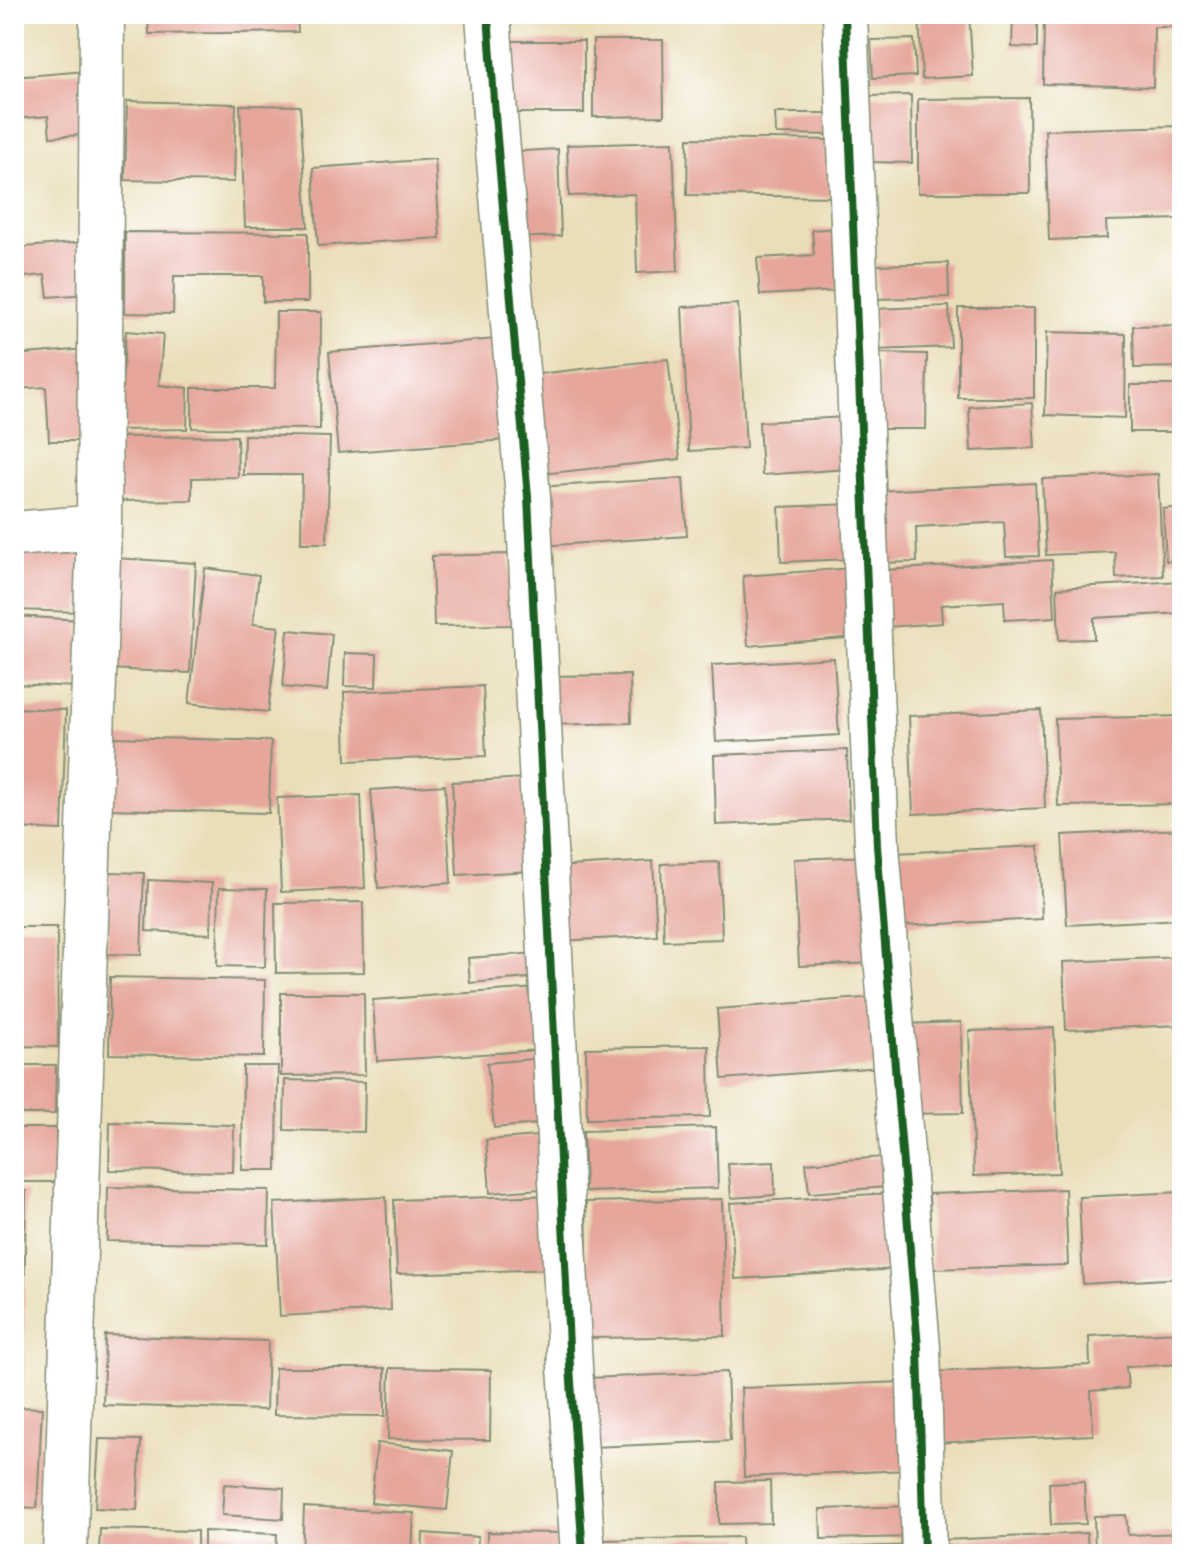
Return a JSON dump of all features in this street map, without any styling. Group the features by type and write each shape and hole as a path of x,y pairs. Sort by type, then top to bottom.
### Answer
{"street":[{"path":"65,1554 99,527 102,14"},
{"path":"488,14 528,497 570,1367 583,1554"},
{"path":"845,14 877,846 918,1348 924,1554"},
{"path":"14,534 99,527"}],"building":[{"path":"148,14 297,14 298,32 149,34"},
{"path":"919,14 969,14 973,76 922,79"},
{"path":"1013,14 1037,14 1037,48 1012,47"},
{"path":"1044,14 1182,14 1182,27 1154,27 1153,87 1043,84"},
{"path":"914,39 916,76 873,78 871,40"},
{"path":"593,40 663,40 664,116 593,117"},
{"path":"502,41 584,41 584,113 502,113"},
{"path":"86,71 81,135 50,137 48,116 14,119 14,77"},
{"path":"911,95 912,163 870,162 870,96"},
{"path":"1029,98 1030,193 918,193 918,99"},
{"path":"127,101 236,104 234,182 125,180"},
{"path":"240,105 300,106 308,227 245,227"},
{"path":"775,113 839,113 838,135 776,134"},
{"path":"1178,126 1181,219 1106,221 1107,238 1049,240 1045,130"},
{"path":"688,138 839,140 838,197 687,195"},
{"path":"673,142 678,271 637,273 635,194 569,196 567,145"},
{"path":"558,149 561,236 510,238 506,152"},
{"path":"435,159 440,238 318,246 313,168"},
{"path":"838,228 841,291 760,295 757,258 814,255 812,230"},
{"path":"125,232 308,233 308,302 263,302 263,276 174,276 173,314 125,313"},
{"path":"84,242 88,294 48,297 45,275 14,278 14,248"},
{"path":"948,263 949,297 877,299 876,265"},
{"path":"738,304 746,448 689,451 682,307"},
{"path":"949,306 951,347 876,350 874,309"},
{"path":"958,308 1034,308 1034,398 958,398"},
{"path":"276,312 321,312 320,429 192,428 192,388 275,388"},
{"path":"1182,325 1182,367 1134,368 1133,326"},
{"path":"126,331 163,334 159,385 188,388 187,429 118,430"},
{"path":"1047,332 1126,334 1125,418 1045,415"},
{"path":"497,339 506,440 338,453 329,352"},
{"path":"86,349 88,441 49,441 46,387 14,389 14,355"},
{"path":"878,353 927,354 926,429 877,429"},
{"path":"668,359 680,459 542,474 530,375"},
{"path":"1130,385 1182,385 1182,432 1130,432"},
{"path":"1032,403 1035,448 971,451 969,407"},
{"path":"845,417 848,469 762,475 759,422"},
{"path":"244,435 330,437 327,543 301,543 302,475 243,475"},
{"path":"237,436 238,477 192,478 192,500 118,501 117,437"},
{"path":"1158,474 1163,576 1116,578 1115,552 1046,555 1042,479"},
{"path":"683,478 687,536 540,546 537,487"},
{"path":"1035,483 1039,556 1006,557 1004,522 916,527 917,562 878,563 875,491"},
{"path":"851,504 853,559 781,562 779,507"},
{"path":"1182,507 1182,560 1166,561 1163,509"},
{"path":"14,551 82,553 80,612 14,610"},
{"path":"510,554 512,625 434,626 432,556"},
{"path":"114,558 196,563 190,673 108,669"},
{"path":"1052,560 1055,617 1005,620 1004,601 941,605 942,623 888,627 884,570"},
{"path":"205,568 259,575 253,624 279,627 268,712 189,703"},
{"path":"853,568 857,637 748,646 743,576"},
{"path":"1182,581 1182,613 1094,618 1094,639 1059,640 1057,588"},
{"path":"14,616 81,620 78,687 14,684"},
{"path":"288,630 332,634 327,691 283,687"},
{"path":"345,653 377,654 376,687 344,686"},
{"path":"834,658 839,735 716,742 712,665"},
{"path":"630,675 631,723 544,725 543,676"},
{"path":"483,686 486,756 346,761 344,692"},
{"path":"14,708 66,710 62,830 14,828"},
{"path":"1041,710 1045,808 913,814 909,716"},
{"path":"1182,716 1182,804 1058,806 1055,719"},
{"path":"111,737 271,741 269,813 109,809"},
{"path":"847,750 849,819 716,825 714,755"},
{"path":"528,778 533,871 457,875 452,782"},
{"path":"445,785 451,883 378,888 371,790"},
{"path":"361,795 365,888 281,892 277,798"},
{"path":"1182,829 1182,919 1067,925 1062,835"},
{"path":"1039,846 1042,919 898,926 895,853"},
{"path":"873,856 877,963 799,966 794,859"},
{"path":"653,861 657,936 558,941 553,867"},
{"path":"719,862 722,939 664,941 661,864"},
{"path":"109,872 144,873 141,955 107,954"},
{"path":"148,880 212,883 211,934 146,931"},
{"path":"219,888 267,889 265,967 217,966"},
{"path":"363,902 364,972 276,973 275,903"},
{"path":"17,927 57,927 58,1047 18,1046"},
{"path":"538,953 540,977 470,983 468,958"},
{"path":"1182,957 1182,1025 1066,1030 1063,962"},
{"path":"110,977 265,980 264,1057 109,1054"},
{"path":"536,988 540,1050 377,1061 373,1000"},
{"path":"281,993 364,993 365,1075 281,1076"},
{"path":"876,997 881,1067 722,1079 717,1009"},
{"path":"961,1022 963,1113 906,1114 904,1024"},
{"path":"1054,1028 1059,1173 974,1176 969,1031"},
{"path":"709,1046 710,1117 587,1119 586,1048"},
{"path":"542,1058 548,1123 494,1128 487,1063"},
{"path":"21,1065 56,1065 55,1114 21,1114"},
{"path":"243,1066 278,1066 277,1170 242,1170"},
{"path":"285,1080 365,1082 364,1132 284,1130"},
{"path":"110,1122 234,1125 233,1172 109,1170"},
{"path":"716,1127 718,1188 585,1192 583,1131"},
{"path":"14,1128 56,1128 56,1182 14,1182"},
{"path":"550,1135 554,1188 490,1193 486,1140"},
{"path":"883,1157 886,1187 809,1193 806,1163"},
{"path":"774,1162 775,1195 731,1198 728,1164"},
{"path":"108,1187 269,1190 268,1244 107,1241"},
{"path":"1065,1189 1068,1265 932,1269 929,1194"},
{"path":"14,1191 26,1191 23,1382 14,1382"},
{"path":"1182,1192 1182,1278 1083,1284 1079,1197"},
{"path":"891,1193 896,1269 735,1279 730,1203"},
{"path":"556,1195 559,1269 397,1274 394,1200"},
{"path":"386,1197 391,1310 280,1316 274,1203"},
{"path":"722,1199 725,1336 589,1338 586,1202"},
{"path":"1182,1332 1182,1364 1126,1367 1128,1388 1091,1391 1093,1435 934,1443 930,1372 1090,1365 1089,1336"},
{"path":"105,1335 268,1341 266,1410 103,1405"},
{"path":"275,1368 385,1368 385,1416 274,1415"},
{"path":"390,1368 491,1370 490,1440 388,1439"},
{"path":"727,1372 730,1441 592,1447 589,1378"},
{"path":"904,1382 908,1470 744,1477 741,1388"},
{"path":"14,1407 42,1408 37,1508 14,1507"},
{"path":"99,1439 141,1440 137,1510 95,1508"},
{"path":"377,1443 453,1451 447,1510 371,1503"},
{"path":"770,1481 771,1523 719,1524 719,1482"},
{"path":"1084,1481 1086,1524 1051,1525 1049,1483"},
{"path":"224,1484 284,1488 283,1519 222,1515"},
{"path":"914,1506 915,1537 821,1539 820,1509"},
{"path":"304,1507 414,1513 412,1554 302,1554"},
{"path":"1126,1515 1128,1535 1182,1533 1182,1554 1095,1554 1094,1516"},
{"path":"100,1529 197,1531 197,1554 99,1554"},
{"path":"204,1531 277,1534 276,1554 204,1554"},
{"path":"487,1532 568,1533 568,1554 487,1554"},
{"path":"423,1533 478,1537 477,1554 422,1554"},
{"path":"1087,1533 1088,1554 945,1554 945,1540"},
{"path":"741,1537 742,1554 603,1554 602,1540"},
{"path":"911,1545 911,1554 752,1554 751,1551"}],"cycle path":[{"path":"488,14 528,497 570,1367 583,1554"},
{"path":"845,14 877,846 918,1348 924,1554"}]}
